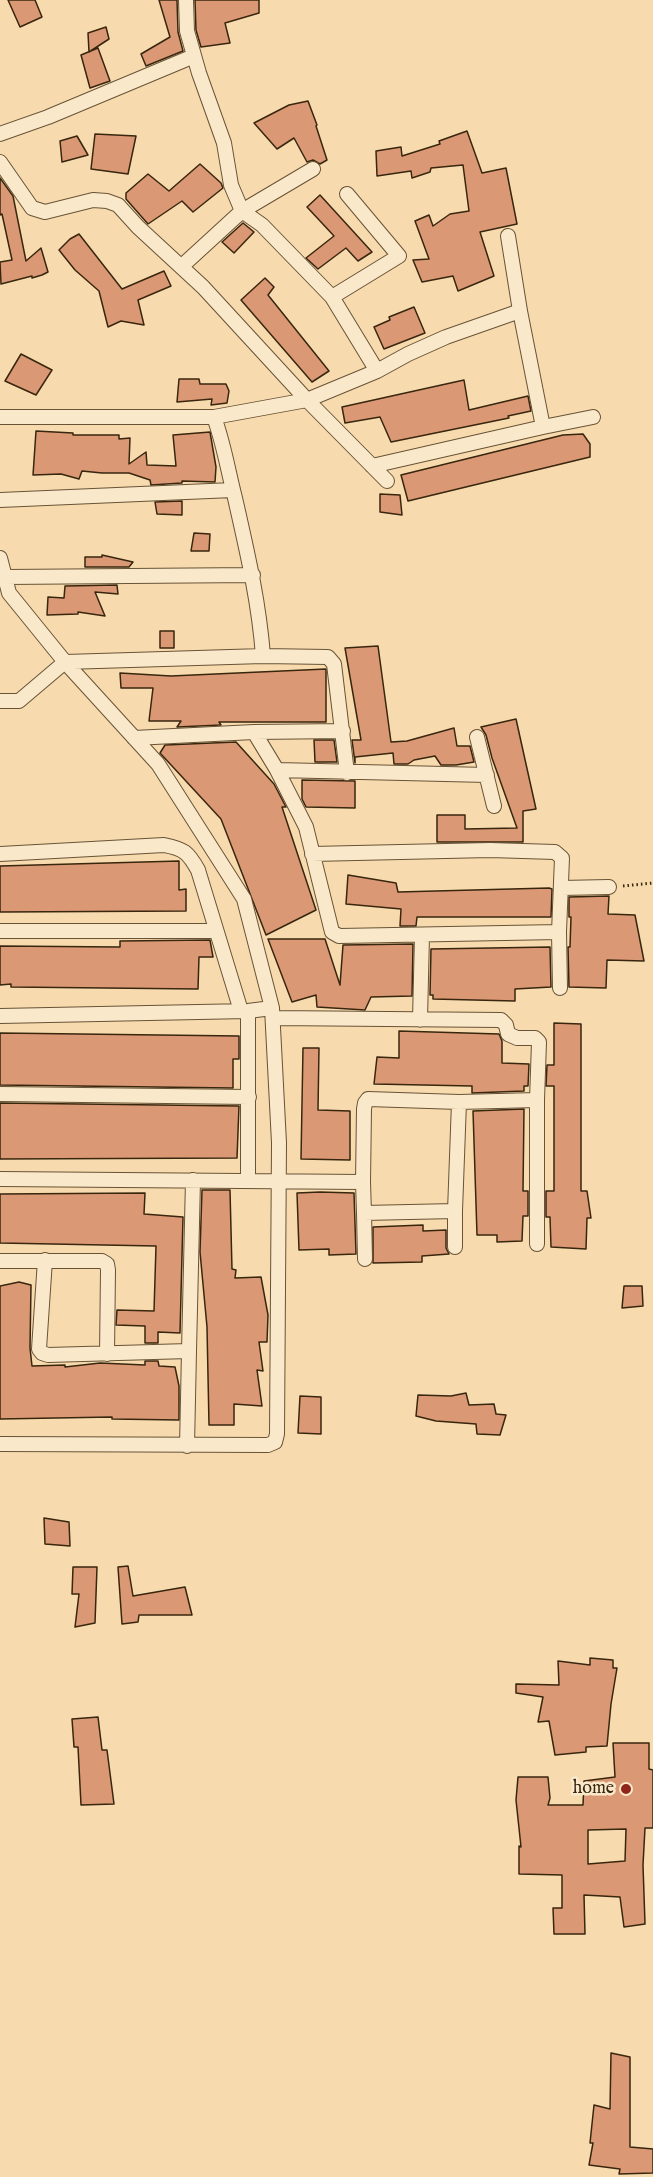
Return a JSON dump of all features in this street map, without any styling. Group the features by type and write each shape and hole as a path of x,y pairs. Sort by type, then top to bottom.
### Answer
{"street":[{"path":"186,0 187,31 224,143 231,185 242,211 262,225 332,297 377,371"},
{"path":"0,134 48,117 194,56"},
{"path":"0,162 32,208 45,212 93,200 118,205 182,266 307,400 387,481"},
{"path":"182,266 242,211 314,169"},
{"path":"332,297 399,255 347,194"},
{"path":"508,236 543,427"},
{"path":"0,417 214,417 307,400 377,371 408,354 446,338 520,311"},
{"path":"214,417 222,438 253,575 263,656"},
{"path":"372,466 593,417"},
{"path":"0,500 233,490"},
{"path":"0,558 9,593 65,662 158,764 244,899 272,1013 278,1101 277,1439 275,1442 268,1445 187,1446 0,1444"},
{"path":"5,577 253,575"},
{"path":"0,701 19,701 65,662 263,656 328,657 334,664 344,731 347,773"},
{"path":"134,738 254,732 344,731"},
{"path":"254,732 277,770 306,827 332,932 339,936 559,932"},
{"path":"477,737 494,806"},
{"path":"277,770 486,775"},
{"path":"0,854 164,845 179,848 189,855 198,870 215,931 244,1011 249,1097 248,1181"},
{"path":"312,854 490,850 555,852 562,858 559,932 560,988"},
{"path":"561,888 609,887"},
{"path":"0,931 215,931"},
{"path":"420,1020 422,935"},
{"path":"0,1016 244,1011 420,1020 501,1020 506,1024 508,1034 517,1038 535,1038 539,1042 537,1244"},
{"path":"0,1094 249,1097"},
{"path":"365,1259 364,1109 368,1099 459,1102 537,1100"},
{"path":"455,1247 459,1102"},
{"path":"0,1179 363,1182"},
{"path":"187,1446 193,1180"},
{"path":"364,1213 455,1211"},
{"path":"45,1260 39,1349 42,1353 48,1355 189,1351"},
{"path":"0,1261 102,1261 107,1264 107,1354"}],"path":[{"path":"609,887 653,883"}],"building":[{"path":"8,0 35,0 42,17 20,27"},
{"path":"159,0 177,0 178,32 183,51 146,66 141,54 170,37"},
{"path":"195,0 259,0 259,13 225,23 230,43 201,47 196,30"},
{"path":"106,27 109,39 89,52 88,33"},
{"path":"98,48 110,81 90,88 81,55"},
{"path":"308,101 327,160 320,164 313,160 307,162 294,138 277,149 254,123 289,105"},
{"path":"467,131 482,173 506,168 517,224 480,232 494,276 458,291 453,276 422,282 413,260 429,259 415,221 429,215 433,226 450,214 469,211 463,165 431,168 430,172 412,178 411,171 377,176 376,151 401,147 402,156 440,144 439,141"},
{"path":"95,134 136,136 128,174 91,169"},
{"path":"77,136 88,155 62,162 60,141"},
{"path":"200,164 221,183 223,188 193,212 182,201 148,224 126,199 126,193 148,174 169,191"},
{"path":"0,178 13,196 26,261 41,248 48,272 32,278 32,276 1,284 0,262 12,260 2,214 0,215"},
{"path":"320,195 372,252 358,261 346,248 318,269 306,258 334,236 307,207"},
{"path":"243,223 254,232 234,253 222,242"},
{"path":"79,234 122,289 164,271 171,286 138,300 144,325 121,321 108,327 99,291 75,270 59,250"},
{"path":"265,278 274,287 268,295 329,371 312,382 241,300"},
{"path":"414,307 425,333 384,349 374,327 390,320 389,317"},
{"path":"21,354 52,370 36,395 5,381"},
{"path":"179,379 199,379 200,384 226,384 229,391 227,403 211,405 212,399 177,402"},
{"path":"464,380 469,410 528,396 531,411 508,416 509,418 391,442 380,417 345,423 342,407"},
{"path":"36,431 73,433 73,435 119,435 119,439 130,438 129,464 146,452 147,465 176,466 173,435 210,432 216,467 215,482 182,481 182,483 151,485 150,480 129,473 82,471 79,479 61,474 33,475"},
{"path":"583,434 590,444 590,457 408,501 401,475 563,435"},
{"path":"380,494 400,495 402,515 380,512"},
{"path":"182,501 182,515 157,514 155,502"},
{"path":"194,533 210,534 209,551 191,551"},
{"path":"102,555 133,562 129,567 85,567 85,557 102,557"},
{"path":"117,585 118,594 95,592 105,616 78,612 78,614 47,615 48,597 64,598 65,586"},
{"path":"160,631 174,631 174,648 160,648"},
{"path":"378,646 391,742 407,741 454,728 457,746 470,746 474,762 441,765 435,756 414,760 408,764 394,764 393,753 355,757 355,763 352,740 361,740 345,648"},
{"path":"326,669 326,722 219,722 221,725 177,727 181,721 149,721 153,688 121,688 120,673 171,676"},
{"path":"516,719 536,809 523,811 523,842 437,842 437,815 465,815 465,829 517,828 486,735 481,727"},
{"path":"314,740 334,740 337,762 315,762"},
{"path":"236,742 274,784 286,807 282,807 316,910 266,935 221,819 160,753 165,745"},
{"path":"302,780 355,781 355,808 306,807 302,799"},
{"path":"179,861 179,890 186,889 186,911 0,912 0,866"},
{"path":"348,875 396,883 398,892 549,888 552,889 551,917 417,917 416,926 400,926 401,909 346,904"},
{"path":"609,896 608,914 635,915 644,961 607,960 606,988 569,987 568,947 570,947 571,917 569,917 569,897"},
{"path":"268,939 325,939 340,985 343,945 413,944 412,996 371,997 365,1010 317,1007 316,995 292,1002"},
{"path":"210,940 213,957 199,957 198,989 0,985 0,946 120,947 120,941"},
{"path":"550,947 551,987 515,989 515,1001 433,999 433,995 430,995 431,949"},
{"path":"554,1023 581,1024 581,1191 587,1191 591,1218 587,1218 586,1249 551,1247 550,1217 546,1217 546,1191 554,1191 554,1086 546,1086 547,1065 554,1065"},
{"path":"399,1031 499,1034 502,1041 502,1063 529,1064 528,1086 524,1086 524,1091 472,1093 472,1086 374,1084 377,1057 399,1058"},
{"path":"0,1033 239,1036 239,1059 233,1059 233,1088 0,1085"},
{"path":"303,1048 319,1048 318,1110 350,1111 350,1160 301,1159"},
{"path":"0,1103 239,1106 237,1158 0,1159"},
{"path":"524,1109 523,1191 528,1191 528,1216 523,1216 522,1241 497,1242 497,1235 477,1235 473,1111"},
{"path":"202,1190 230,1190 232,1269 236,1270 235,1278 261,1277 268,1315 267,1342 259,1342 263,1371 257,1370 262,1406 234,1404 234,1425 209,1425 207,1327 200,1252"},
{"path":"145,1193 144,1214 183,1217 180,1333 158,1332 158,1343 145,1343 145,1326 116,1325 117,1310 154,1311 156,1246 0,1243 0,1194"},
{"path":"297,1193 354,1193 356,1254 329,1255 329,1249 299,1250"},
{"path":"423,1225 423,1231 446,1230 446,1248 449,1254 422,1256 422,1262 373,1263 373,1227"},
{"path":"19,1282 31,1285 32,1366 65,1365 65,1367 100,1363 145,1365 145,1361 158,1361 159,1366 175,1367 179,1386 179,1420 112,1419 112,1417 0,1419 0,1286"},
{"path":"624,1286 642,1286 643,1306 622,1308"},
{"path":"466,1393 469,1405 494,1404 496,1414 506,1415 500,1435 477,1434 476,1424 436,1421 416,1416 418,1395 451,1396"},
{"path":"300,1396 321,1397 321,1434 298,1433"},
{"path":"44,1518 69,1522 70,1546 45,1544"},
{"path":"128,1566 133,1596 185,1587 192,1615 139,1615 138,1622 122,1624 118,1567"},
{"path":"73,1567 97,1567 95,1623 75,1627 79,1594 72,1594"},
{"path":"590,1658 613,1660 613,1668 617,1668 607,1746 586,1747 586,1752 555,1755 549,1721 538,1722 543,1697 516,1693 516,1684 559,1685 558,1661 590,1665"},
{"path":"98,1717 102,1750 107,1750 114,1804 81,1805 78,1747 74,1747 72,1719"},
{"path":"613,1743 649,1743 649,1769 653,1770 653,1828 645,1828 643,1865 645,1924 624,1927 620,1897 584,1895 585,1934 554,1934 553,1908 562,1908 562,1875 519,1874 519,1846 521,1847 516,1800 518,1777 548,1777 550,1798 548,1805 583,1805 584,1781 615,1777","holes":["626,1829 625,1861 588,1864 588,1830"]},
{"path":"611,2053 630,2057 630,2147 653,2149 653,2173 619,2174 620,2169 589,2165 593,2143 590,2143 594,2105 610,2109"}],"place":[{"name":"home","path":"626,1789"}]}
